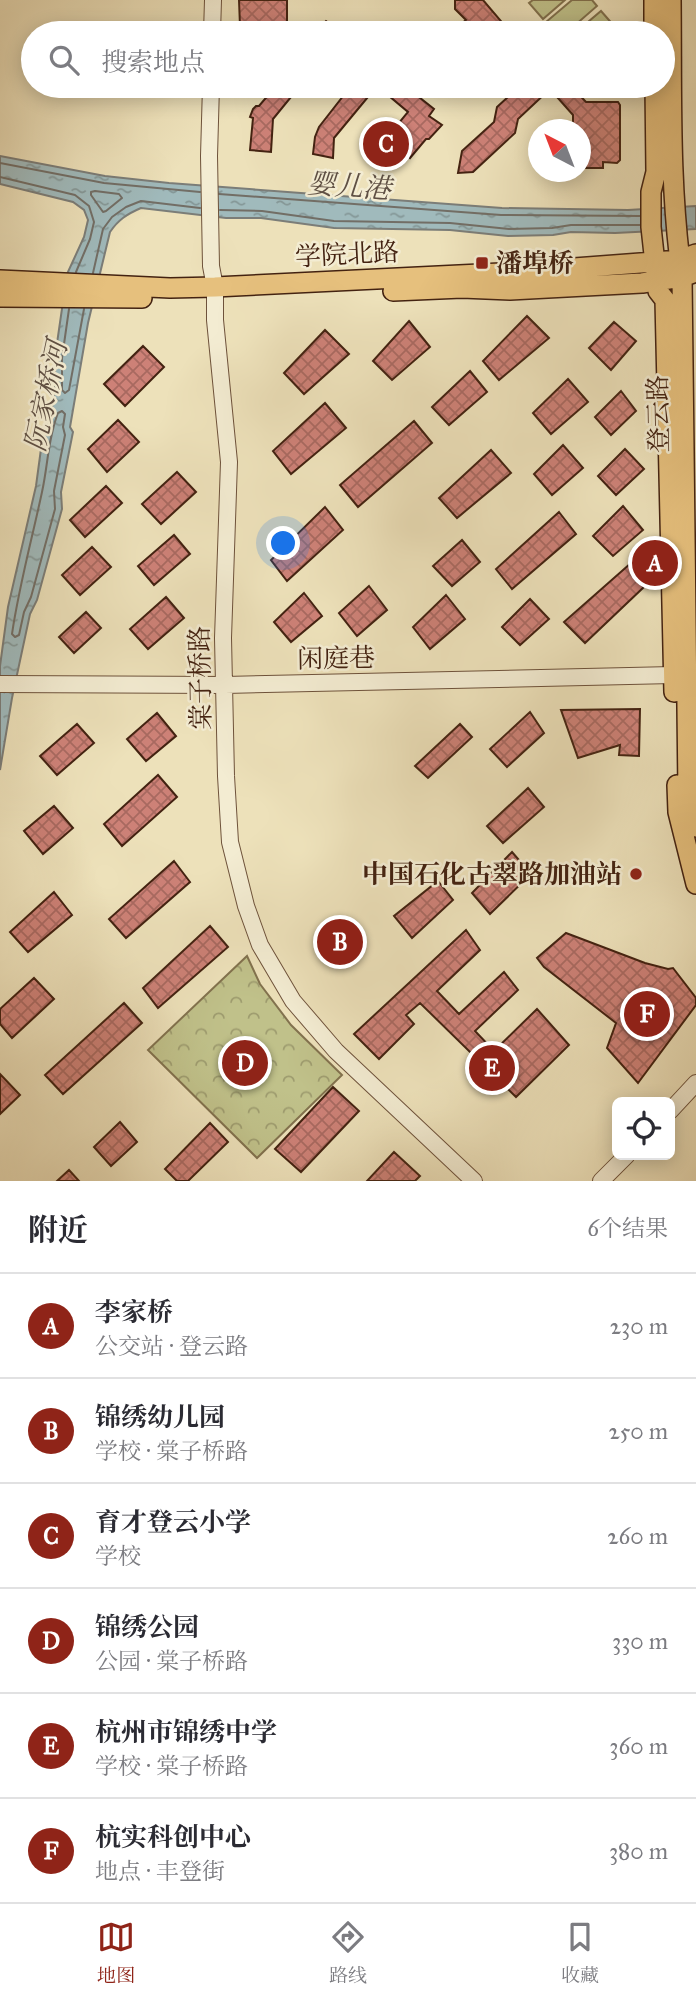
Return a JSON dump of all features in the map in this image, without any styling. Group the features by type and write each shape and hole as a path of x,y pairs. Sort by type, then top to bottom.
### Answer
{"main road":[{"path":"654,0 654,21"},
{"name":"登云路","path":"671,0 671,21"},
{"name":"登云路","path":"655,98 656,172 651,192 651,227 658,291 665,300 678,812 696,884"},
{"name":"登云路","path":"672,98 675,224 689,266 688,793 696,827"},
{"name":"学院北路","path":"0,280 51,290 215,293 521,272 656,270 689,266"},
{"name":"学院北路","path":"0,297 51,290"}],"street":[{"path":"212,21 213,0"},
{"name":"棠子桥路","path":"211,98 211,265 229,462 223,638 230,842 246,906 260,945 293,1001 336,1051 474,1181"},
{"name":"闲庭巷","path":"0,684 225,685 673,675"},
{"path":"675,1106 696,1083"},
{"path":"601,1181 622,1160"}],"green space":[{"path":"533,0 565,0 543,19 529,3"},
{"path":"572,0 592,0 597,6 580,21 547,21"},
{"path":"601,11 610,21 589,21"},
{"path":"247,956 260,984 291,1025 342,1075 257,1158 148,1050"}],"water":[{"path":"0,156 105,176 169,183 502,208 628,210 696,206 696,229 508,236 450,230 334,228 261,218 226,218 141,208 123,218 110,232 88,323 70,427 73,432 61,492 62,509 37,600 30,614 0,770 0,666 8,607 36,486 43,434 52,408 55,357 67,274 84,237 88,220 84,210 73,202 0,184"}],"building":[{"path":"239,0 287,0 287,21 240,21"},
{"path":"455,0 483,0 501,21 465,21 455,9"},
{"path":"266,98 290,98 273,119 271,152 250,150 253,118 250,117 253,109"},
{"path":"342,98 367,98 334,138 333,158 313,154 319,127"},
{"path":"391,98 420,98 434,109 429,116 442,125 410,158 396,147 385,161 377,160 380,146 408,112"},
{"path":"507,98 540,98 518,119 515,133 473,172 458,173 462,151 494,122 497,107"},
{"path":"558,98 582,98 586,102 618,102 620,160 617,163 603,162 603,168 591,168 591,119 573,119 573,115"},
{"path":"527,316 549,338 499,380 483,361"},
{"path":"409,321 430,347 392,380 373,361"},
{"path":"614,322 636,341 611,370 589,348"},
{"path":"325,330 349,354 304,394 284,373"},
{"path":"143,346 164,367 125,406 104,384"},
{"path":"470,371 487,392 449,425 432,407"},
{"path":"568,379 588,402 551,434 533,413"},
{"path":"621,391 636,411 611,435 595,417"},
{"path":"325,403 346,428 291,474 273,451"},
{"path":"118,420 139,442 107,472 88,449"},
{"path":"414,421 432,443 358,507 340,485"},
{"path":"563,445 583,468 552,495 534,474"},
{"path":"625,449 644,469 616,495 598,476"},
{"path":"491,450 511,473 457,518 439,498"},
{"path":"177,472 196,492 161,524 142,504"},
{"path":"106,486 122,503 85,537 70,520"},
{"path":"623,506 643,530 613,556 593,536"},
{"path":"325,507 343,530 287,581 271,560"},
{"path":"559,512 576,534 512,589 496,569"},
{"path":"174,535 190,554 154,585 138,566"},
{"path":"462,540 480,562 452,586 433,566"},
{"path":"92,547 111,567 80,595 62,575"},
{"path":"631,563 646,585 585,643 564,622"},
{"path":"369,586 387,610 357,636 339,613"},
{"path":"304,593 322,616 291,642 274,622"},
{"path":"446,595 465,619 430,649 413,627"},
{"path":"166,597 184,618 148,649 130,629"},
{"path":"530,599 549,619 520,645 502,627"},
{"path":"86,612 101,628 74,653 59,637"},
{"path":"640,709 639,756 619,755 620,745 578,758 561,710"},
{"path":"530,712 544,733 507,767 490,749"},
{"path":"157,713 176,736 146,761 127,739"},
{"path":"77,724 94,743 57,775 40,756"},
{"path":"460,724 472,737 428,778 415,766"},
{"path":"158,775 177,797 122,846 104,824"},
{"path":"528,788 544,807 503,843 487,826"},
{"path":"54,806 73,828 43,854 24,831"},
{"path":"512,852 531,874 490,914 472,893"},
{"path":"174,861 190,882 126,938 109,919"},
{"path":"438,881 453,900 412,938 394,916"},
{"path":"54,892 72,915 28,952 10,932"},
{"path":"210,926 228,947 158,1008 143,988"},
{"path":"466,930 480,950 437,991 459,1014 504,972 518,990 475,1031 494,1051 537,1009 569,1045 516,1097 420,1003 406,1015 414,1024 379,1059 354,1034"},
{"path":"566,933 645,963 673,968 696,998 696,1005 638,1083 607,1048 616,1023 544,967 537,958"},
{"path":"34,978 54,999 12,1038 0,1024 0,1009"},
{"path":"124,1003 142,1023 63,1094 45,1075"},
{"path":"0,1074 20,1095 0,1114"},
{"path":"333,1087 359,1111 301,1172 275,1149"},
{"path":"120,1122 137,1142 111,1166 94,1147"},
{"path":"210,1123 228,1142 188,1181 177,1181 165,1169"},
{"path":"394,1152 420,1176 415,1181 367,1181"},
{"path":"69,1170 79,1181 57,1181"}],"place":[{"name":"育才登云小学","path":"386,144"},
{"name":"潘埠桥","path":"482,263"},
{"name":"李家桥","path":"655,563"},
{"name":"中国石化古翠路加油站","path":"636,874"},
{"name":"锦绣幼儿园","path":"340,942"},
{"name":"杭实科创中心","path":"647,1014"},
{"name":"锦绣公园","path":"245,1063"},
{"name":"杭州市锦绣中学","path":"492,1068"}],"water label":[{"name":"婴儿港","path":"349,186"},
{"name":"阮家桥河","path":"46,396"}]}
